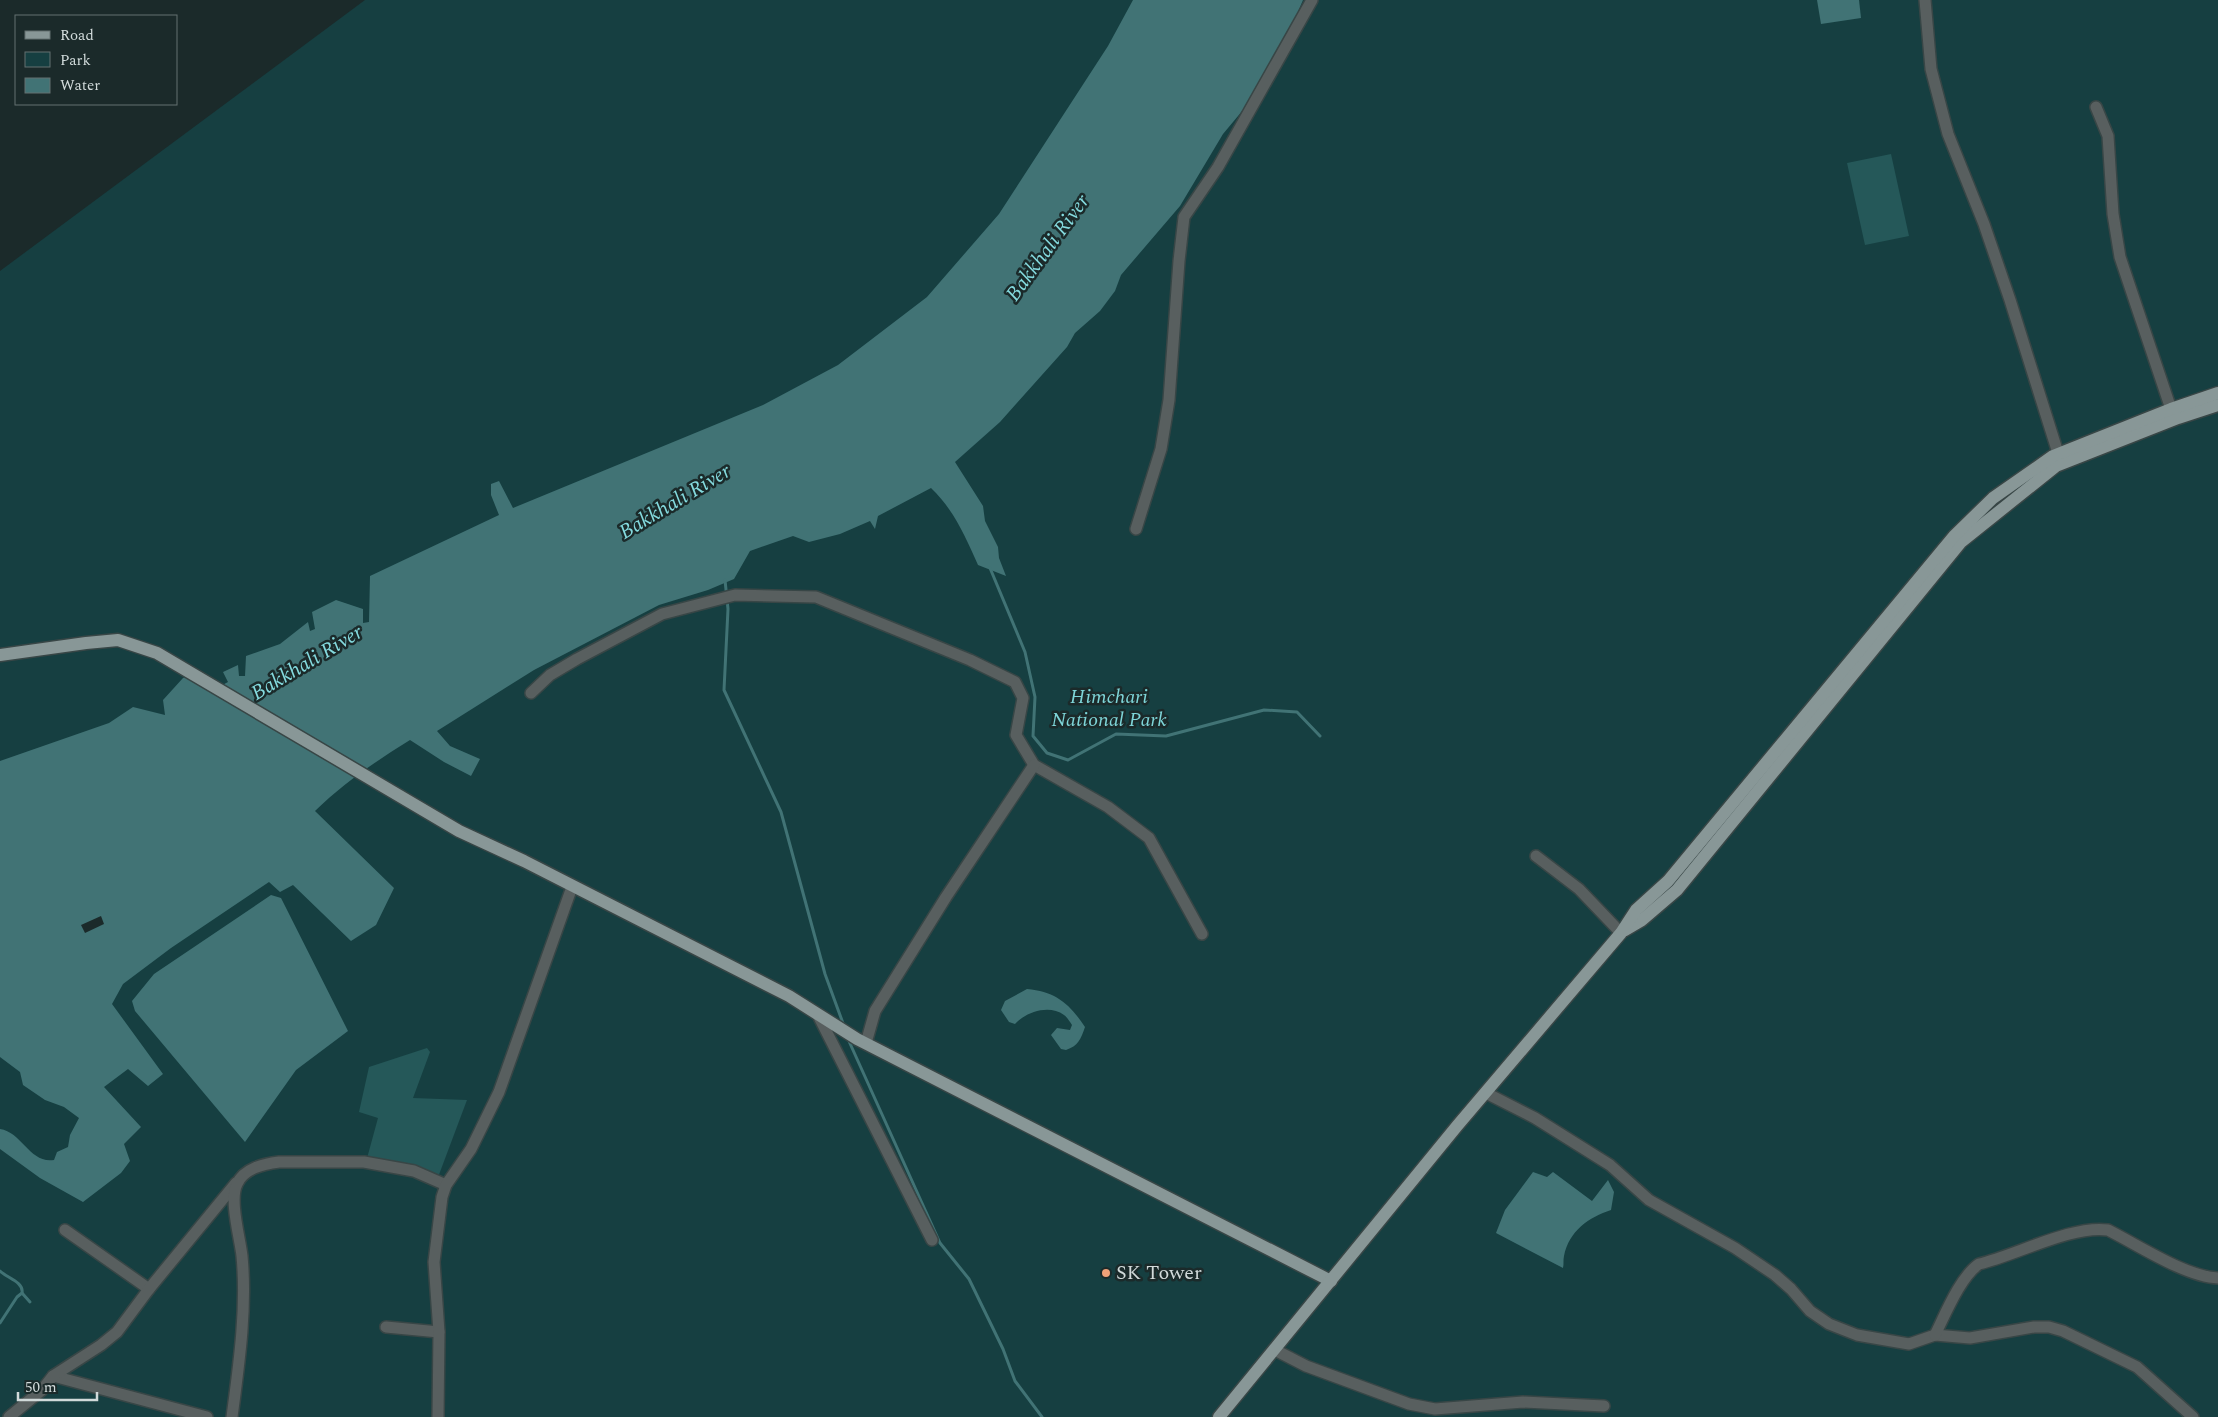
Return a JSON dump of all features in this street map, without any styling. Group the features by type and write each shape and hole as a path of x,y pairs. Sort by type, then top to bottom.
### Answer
{"main road":[{"path":"1219,1417 1486,1093 1621,933 1636,910 1668,881 1954,536 1993,498 2058,453 2171,409 2218,393"},
{"path":"1621,933 1642,920 1676,890 1961,542 2056,466 2178,418 2218,405"},
{"path":"0,655 118,640 157,653 460,831 524,861 789,996 862,1041 1331,1281"}],"street":[{"path":"1136,528 1161,449 1169,400 1184,217 1218,167 1312,0"},
{"path":"1925,0 1931,69 1948,134 1984,224 2058,453"},
{"path":"2096,107 2108,136 2113,214 2120,257 2171,409"},
{"path":"531,693 550,675 577,658 662,614 735,595 816,597 970,660 1015,682 1023,698 1016,735 1034,765 1108,807 1148,838 1202,934"},
{"path":"862,1041 875,1011 1034,765"},
{"path":"1536,856 1580,890 1621,933"},
{"path":"438,1417 438,1332 434,1262 442,1197 446,1185 472,1149 499,1092 572,887"},
{"path":"818,1015 932,1240"},
{"path":"1486,1093 1534,1118 1610,1165 1649,1200 1735,1248 1775,1275 1791,1289 1810,1311 1829,1324 1857,1335 1909,1344 1935,1335 1970,1338 2034,1327 2049,1327 2063,1331 2137,1368 2193,1417"},
{"path":"9,1417 42,1390 54,1376 117,1332 149,1289 237,1182 249,1171 265,1164 287,1162 364,1162 414,1171 446,1185"},
{"path":"232,1417 244,1303 242,1257 234,1199 237,1182"},
{"path":"1935,1335 1959,1289 1972,1269 1979,1264 2096,1228 2108,1230 2189,1272 2208,1278 2218,1278"},
{"path":"65,1230 149,1289"},
{"path":"386,1327 438,1332"},
{"path":"1275,1350 1306,1366 1409,1404 1435,1409 1523,1402 1604,1406"},
{"path":"54,1376 207,1417"}],"green space":[{"name":"Himchari National Park","path":"365,0 2218,0 2218,1417 0,1417 0,271"}],"shaded area":[{"path":"1891,154 1909,236 1865,245 1847,163"},
{"path":"427,1048 430,1052 413,1098 467,1100 437,1180 366,1162 378,1118 359,1112 369,1067"}],"water":[{"name":"Bakkhali River","path":"1133,0 1303,0 1292,26 1243,110 1223,134 1180,206 1121,275 1115,291 1100,311 1075,333 1067,347 1000,422 955,462 983,506 985,521 998,547 999,558 1006,576 978,565 953,514 931,488 878,516 875,529 870,521 840,534 809,542 793,536 750,551 734,579 708,590 659,605 534,670 437,731 450,746 480,759 471,776 444,762 410,740 361,773 315,811 394,888 376,925 351,941 293,885 280,892 269,882 171,948 123,984 112,1004 163,1074 148,1086 128,1069 104,1087 141,1127 124,1144 130,1161 121,1173 83,1202 40,1178 0,1149 0,1129 8,1131 32,1153 46,1160 54,1160 57,1152 68,1147 70,1135 79,1118 64,1107 45,1100 23,1085 20,1072 0,1057 0,761 109,723 133,707 165,715 163,700 183,678 197,671 211,691 228,682 223,672 238,665 239,676 245,676 246,656 280,644 308,622 310,631 315,629 312,612 336,600 363,609 363,623 369,622 370,576 499,515 491,495 491,484 499,481 513,508 763,405 838,365 927,297 999,214 1108,46"},
{"path":"1817,0 1859,0 1861,18 1821,24"},
{"path":"271,895 281,898 348,1031 296,1070 245,1142 135,1011 132,1001 154,974"},
{"path":"1027,989 1054,996 1073,1011 1085,1027 1076,1044 1066,1050 1061,1049 1051,1035 1057,1028 1070,1030 1072,1025 1065,1016 1052,1010 1031,1013 1015,1024 1009,1022 1001,1010 1005,1001"},
{"path":"1533,1172 1547,1177 1553,1172 1592,1201 1608,1180 1614,1192 1611,1210 1588,1221 1570,1239 1564,1256 1563,1268 1496,1233 1505,1210"}],"pier":[{"path":"101,916 104,924 85,933 81,925"}],"waterway":[{"path":"990,568 1025,652 1035,697 1033,736 1047,753 1068,760 1116,734 1166,736 1264,710 1297,712 1320,736"},
{"path":"725,580 728,609 724,690 781,812 825,974 844,1026"},
{"path":"848,1039 940,1243 969,1279 1003,1349 1015,1381 1042,1417"},
{"path":"0,1271 18,1283 22,1289 22,1293 17,1297 0,1323"},
{"path":"22,1293 30,1302"}],"place":[{"name":"SK Tower","path":"1106,1273"}]}
